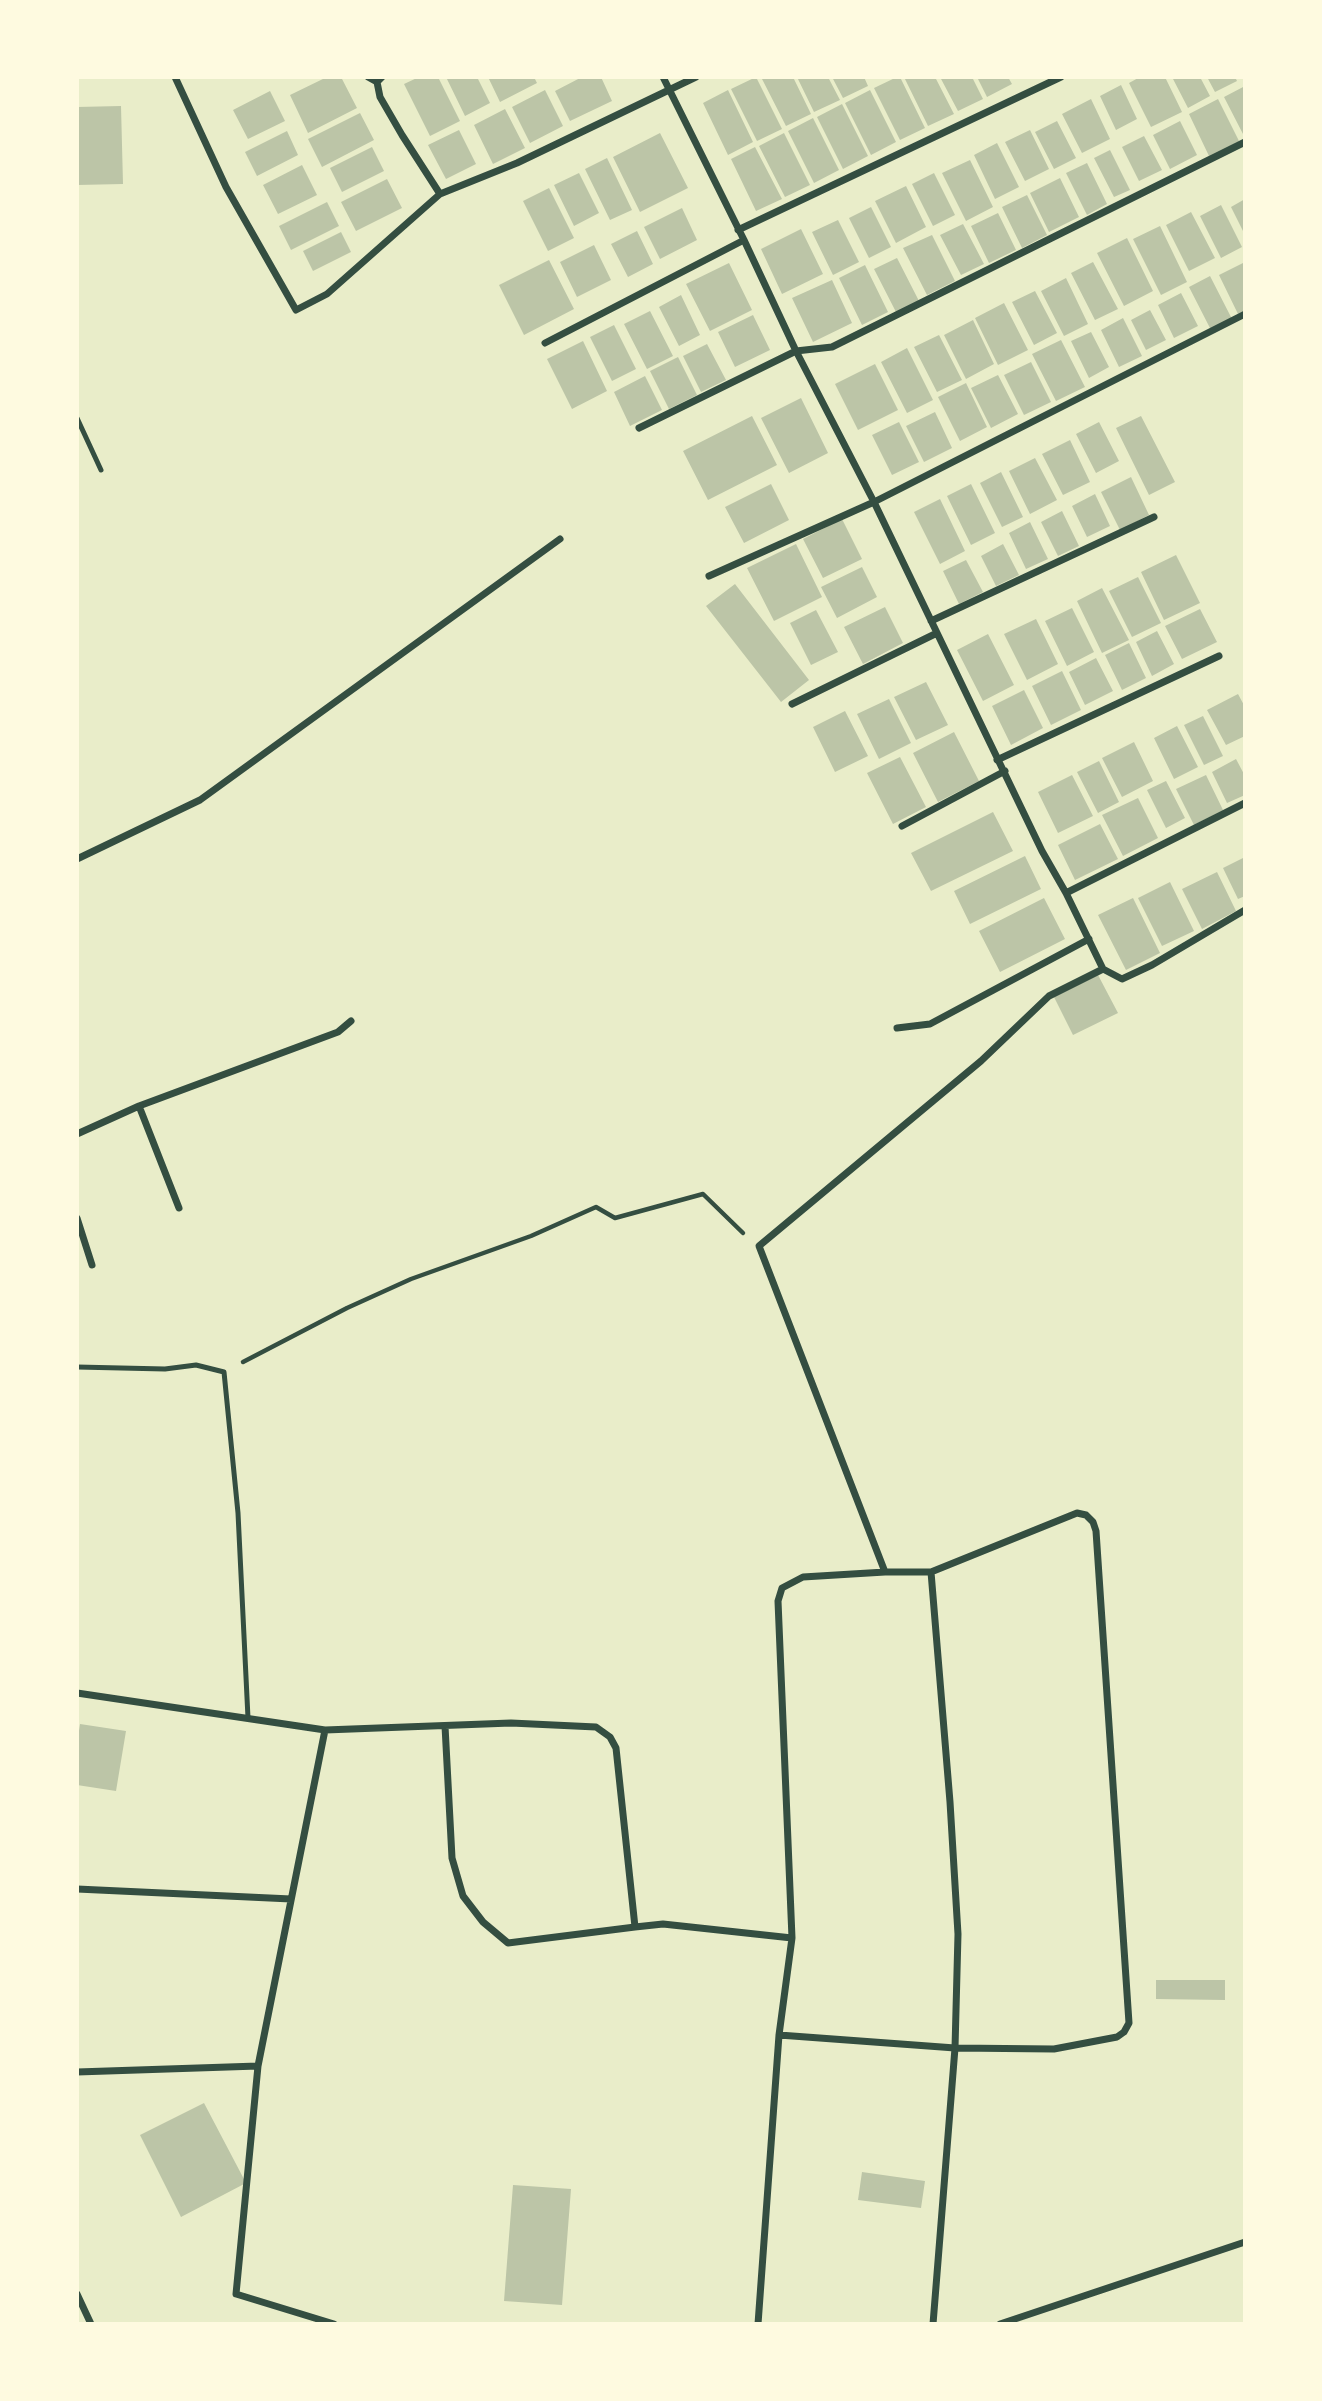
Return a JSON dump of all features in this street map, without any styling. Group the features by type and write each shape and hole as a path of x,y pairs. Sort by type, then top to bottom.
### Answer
{"street":[{"path":"175,77 226,187 296,310 327,294 440,194 517,163 696,77"},
{"path":"368,77 380,79 380,97 440,194"},
{"path":"663,77 796,351 874,502 997,760 1005,771 1042,851 1103,969 1122,979 1152,965 1245,910"},
{"path":"738,230 1061,77"},
{"path":"639,428 796,351 832,347 1245,142"},
{"path":"545,343 744,240"},
{"path":"709,576 874,502 1245,314"},
{"path":"931,621 1154,517"},
{"path":"77,859 200,800 560,539"},
{"path":"792,704 937,633"},
{"path":"997,760 1219,656"},
{"path":"902,826 1005,771"},
{"path":"1066,893 1245,803"},
{"path":"897,1028 930,1024 1088,939"},
{"path":"885,1572 759,1246 981,1061 1049,996 1103,969"},
{"path":"77,1134 139,1107 338,1031 351,1021"},
{"path":"139,1107 179,1208"},
{"path":"77,1218 92,1265"},
{"path":"758,2324 779,2035 792,1938 778,1601 782,1588 803,1577 931,1572 1077,1513 1086,1515 1093,1522 1096,1531 1129,2023 1124,2032 1117,2038 1054,2049 955,2048 779,2035"},
{"path":"931,1572 958,1934 955,2048 933,2324"},
{"path":"77,1693 325,1730 511,1723 596,1727 610,1737 616,1748 635,1927"},
{"path":"444,1726 452,1858 463,1896 484,1922 508,1943 663,1924 792,1938"},
{"path":"325,1730 258,2066 236,2294 334,2324"},
{"path":"77,1889 292,1899"},
{"path":"77,2072 258,2066"},
{"path":"1000,2324 1245,2242"},
{"path":"77,2294 91,2324"}],"lane":[{"path":"77,418 101,470"},
{"path":"77,1367 165,1369 196,1365 224,1372 237,1513 248,1718"}],"path":[{"path":"224,1372 347,1308 411,1279 531,1236 596,1207 615,1218 703,1194 759,1246"}],"building":[{"path":"327,77 341,77 357,108 308,133 290,95"},
{"path":"419,77 438,77 460,121 430,136 404,84"},
{"path":"446,77 477,77 490,103 465,116"},
{"path":"488,77 534,77 537,83 500,102"},
{"path":"582,77 601,77 612,101 570,121 555,91"},
{"path":"756,77 782,129 757,141 731,89"},
{"path":"761,77 793,77 811,114 786,126"},
{"path":"797,77 828,77 840,100 814,112"},
{"path":"832,77 864,77 868,86 843,98"},
{"path":"900,77 925,128 900,140 874,88"},
{"path":"904,77 935,77 954,114 928,126"},
{"path":"940,77 972,77 983,99 958,111"},
{"path":"977,77 1008,77 1012,84 987,97"},
{"path":"1140,77 1165,77 1182,112 1151,127 1129,83"},
{"path":"1172,77 1200,77 1210,96 1188,108"},
{"path":"1207,77 1235,77 1237,81 1215,92"},
{"path":"1121,85 1137,119 1116,130 1100,96"},
{"path":"1245,86 1245,133 1243,134 1224,97"},
{"path":"545,90 563,126 530,143 512,107"},
{"path":"728,90 753,142 728,155 703,103"},
{"path":"870,90 896,142 871,155 845,103"},
{"path":"270,91 285,121 248,139 233,110"},
{"path":"1091,99 1110,139 1082,153 1062,114"},
{"path":"1218,99 1239,141 1209,156 1189,114"},
{"path":"842,104 868,156 843,169 817,117"},
{"path":"121,106 123,184 77,185 77,107"},
{"path":"505,109 525,148 493,164 474,125"},
{"path":"360,113 374,140 322,167 308,139"},
{"path":"813,118 839,170 814,183 788,131"},
{"path":"1057,121 1076,158 1054,169 1035,132"},
{"path":"1180,121 1197,155 1170,169 1153,135"},
{"path":"459,130 476,164 446,179 428,145"},
{"path":"1030,130 1049,169 1025,181 1005,142"},
{"path":"287,131 298,155 257,176 245,152"},
{"path":"660,133 688,188 640,212 613,157"},
{"path":"784,133 810,185 785,197 759,146"},
{"path":"1144,136 1162,170 1139,181 1122,147"},
{"path":"997,143 1019,187 995,199 974,155"},
{"path":"372,147 384,171 342,192 330,168"},
{"path":"755,147 782,199 756,211 731,159"},
{"path":"1110,150 1130,190 1114,197 1094,158"},
{"path":"607,158 632,210 610,220 585,169"},
{"path":"970,160 993,207 966,221 942,173"},
{"path":"1087,163 1107,204 1087,215 1066,173"},
{"path":"302,165 317,195 278,214 263,185"},
{"path":"579,173 599,213 574,226 554,185"},
{"path":"934,173 955,215 933,226 912,184"},
{"path":"1060,178 1079,217 1049,232 1030,193"},
{"path":"387,179 402,208 356,231 341,202"},
{"path":"906,186 926,227 896,243 875,201"},
{"path":"549,188 574,238 548,251 523,201"},
{"path":"1027,195 1047,235 1022,248 1002,207"},
{"path":"1245,199 1245,235 1231,207"},
{"path":"327,202 339,226 291,250 279,226"},
{"path":"1221,205 1242,247 1221,258 1200,216"},
{"path":"871,207 891,247 869,258 849,218"},
{"path":"682,208 697,240 660,259 644,227"},
{"path":"1191,212 1215,258 1189,271 1166,225"},
{"path":"998,213 1016,250 989,263 971,226"},
{"path":"838,220 859,262 833,275 812,232"},
{"path":"963,224 984,264 961,275 940,235"},
{"path":"1160,226 1187,282 1161,295 1133,239"},
{"path":"801,229 823,274 782,294 761,249"},
{"path":"637,231 653,264 628,277 611,244"},
{"path":"341,232 351,252 313,271 303,251"},
{"path":"932,235 955,281 927,295 903,248"},
{"path":"1127,238 1153,291 1124,306 1097,253"},
{"path":"594,245 611,280 577,297 560,262"},
{"path":"897,258 919,301 896,312 874,269"},
{"path":"549,260 574,309 524,335 499,285"},
{"path":"1093,262 1118,309 1095,320 1071,273"},
{"path":"1245,262 1245,311 1238,314 1219,275"},
{"path":"729,263 752,310 710,331 686,284"},
{"path":"865,265 888,312 862,325 839,278"},
{"path":"1210,276 1232,319 1211,330 1189,287"},
{"path":"1066,278 1088,324 1064,336 1041,291"},
{"path":"832,280 852,323 813,342 792,298"},
{"path":"1035,291 1057,333 1034,345 1012,302"},
{"path":"1181,293 1198,326 1174,338 1158,305"},
{"path":"681,295 700,335 679,346 659,307"},
{"path":"1004,303 1028,350 998,365 975,318"},
{"path":"1150,310 1166,340 1146,350 1131,320"},
{"path":"650,311 673,356 647,369 624,324"},
{"path":"753,315 770,350 735,367 718,332"},
{"path":"1123,318 1142,356 1119,367 1101,330"},
{"path":"973,320 994,364 966,379 944,335"},
{"path":"614,325 636,369 612,381 590,337"},
{"path":"1091,332 1109,367 1089,378 1071,341"},
{"path":"939,335 962,380 937,392 914,347"},
{"path":"1061,340 1085,387 1056,401 1032,354"},
{"path":"583,341 607,391 572,409 547,359"},
{"path":"707,344 726,380 701,392 683,356"},
{"path":"907,348 933,400 907,413 881,362"},
{"path":"678,357 697,395 669,409 650,371"},
{"path":"1031,362 1051,402 1024,415 1004,375"},
{"path":"875,364 898,410 858,430 835,384"},
{"path":"998,375 1018,414 991,428 971,388"},
{"path":"645,376 662,410 630,426 614,392"},
{"path":"966,383 987,427 960,441 938,397"},
{"path":"801,398 828,453 789,473 761,418"},
{"path":"935,412 952,448 924,462 906,426"},
{"path":"752,416 777,465 708,500 683,451"},
{"path":"1141,416 1175,482 1149,495 1116,428"},
{"path":"899,422 919,462 892,475 872,435"},
{"path":"1099,422 1119,461 1096,473 1076,434"},
{"path":"1070,440 1090,482 1063,495 1042,454"},
{"path":"1035,458 1057,500 1030,514 1009,471"},
{"path":"1001,472 1023,517 1002,527 980,483"},
{"path":"1131,477 1149,515 1120,530 1101,492"},
{"path":"771,484 789,520 744,543 725,507"},
{"path":"971,484 995,533 971,545 947,496"},
{"path":"1095,494 1110,526 1087,537 1072,506"},
{"path":"940,499 965,551 940,564 914,512"},
{"path":"1062,511 1079,546 1058,556 1041,522"},
{"path":"842,519 862,559 823,578 803,539"},
{"path":"1030,522 1048,559 1026,569 1009,533"},
{"path":"796,544 822,597 774,621 747,568"},
{"path":"1003,544 1019,575 996,586 981,556"},
{"path":"1176,555 1200,603 1164,620 1141,572"},
{"path":"966,560 983,592 959,604 943,571"},
{"path":"862,567 877,597 837,618 821,587"},
{"path":"1138,577 1161,623 1132,637 1109,591"},
{"path":"735,584 809,680 781,702 706,606"},
{"path":"1102,588 1129,640 1102,653 1077,601"},
{"path":"885,607 903,643 863,664 844,627"},
{"path":"1072,608 1094,652 1067,666 1045,621"},
{"path":"1200,609 1217,642 1182,659 1165,626"},
{"path":"816,610 838,652 811,665 790,623"},
{"path":"1036,619 1058,664 1027,680 1004,634"},
{"path":"1157,631 1174,664 1152,676 1136,642"},
{"path":"988,634 1014,685 983,701 957,650"},
{"path":"1129,643 1146,678 1122,690 1105,655"},
{"path":"1096,658 1113,691 1085,705 1069,672"},
{"path":"1062,671 1081,710 1051,725 1032,686"},
{"path":"926,682 948,725 916,740 894,697"},
{"path":"1024,690 1043,728 1011,745 992,706"},
{"path":"1238,694 1245,707 1245,736 1226,745 1207,710"},
{"path":"889,699 911,743 879,759 857,714"},
{"path":"845,711 868,756 835,772 813,727"},
{"path":"1203,716 1223,756 1204,765 1184,725"},
{"path":"1177,726 1198,767 1174,779 1154,738"},
{"path":"954,732 979,781 938,802 913,753"},
{"path":"1134,742 1153,781 1122,797 1102,758"},
{"path":"900,757 926,807 893,824 867,773"},
{"path":"1236,759 1245,776 1245,795 1227,803 1212,772"},
{"path":"1099,761 1119,802 1098,813 1077,772"},
{"path":"1072,775 1093,816 1058,833 1038,792"},
{"path":"1206,775 1223,810 1194,825 1176,789"},
{"path":"1166,781 1185,818 1166,828 1147,790"},
{"path":"1138,798 1158,838 1123,856 1102,815"},
{"path":"993,812 1013,851 931,891 911,853"},
{"path":"1100,824 1118,859 1075,880 1058,845"},
{"path":"1025,856 1041,889 970,924 954,891"},
{"path":"1245,857 1245,896 1238,899 1223,868"},
{"path":"1217,872 1236,911 1202,929 1182,889"},
{"path":"1170,882 1194,931 1162,946 1138,898"},
{"path":"1044,898 1065,939 1000,972 979,931"},
{"path":"1133,898 1160,953 1126,970 1098,915"},
{"path":"1098,975 1118,1013 1073,1035 1054,997"},
{"path":"80,1724 126,1731 116,1791 77,1785"},
{"path":"1156,1980 1225,1980 1225,2000 1156,1999"},
{"path":"204,2103 246,2183 181,2217 140,2135"},
{"path":"862,2172 925,2181 921,2208 858,2200"},
{"path":"513,2185 571,2189 562,2305 504,2301"}]}
